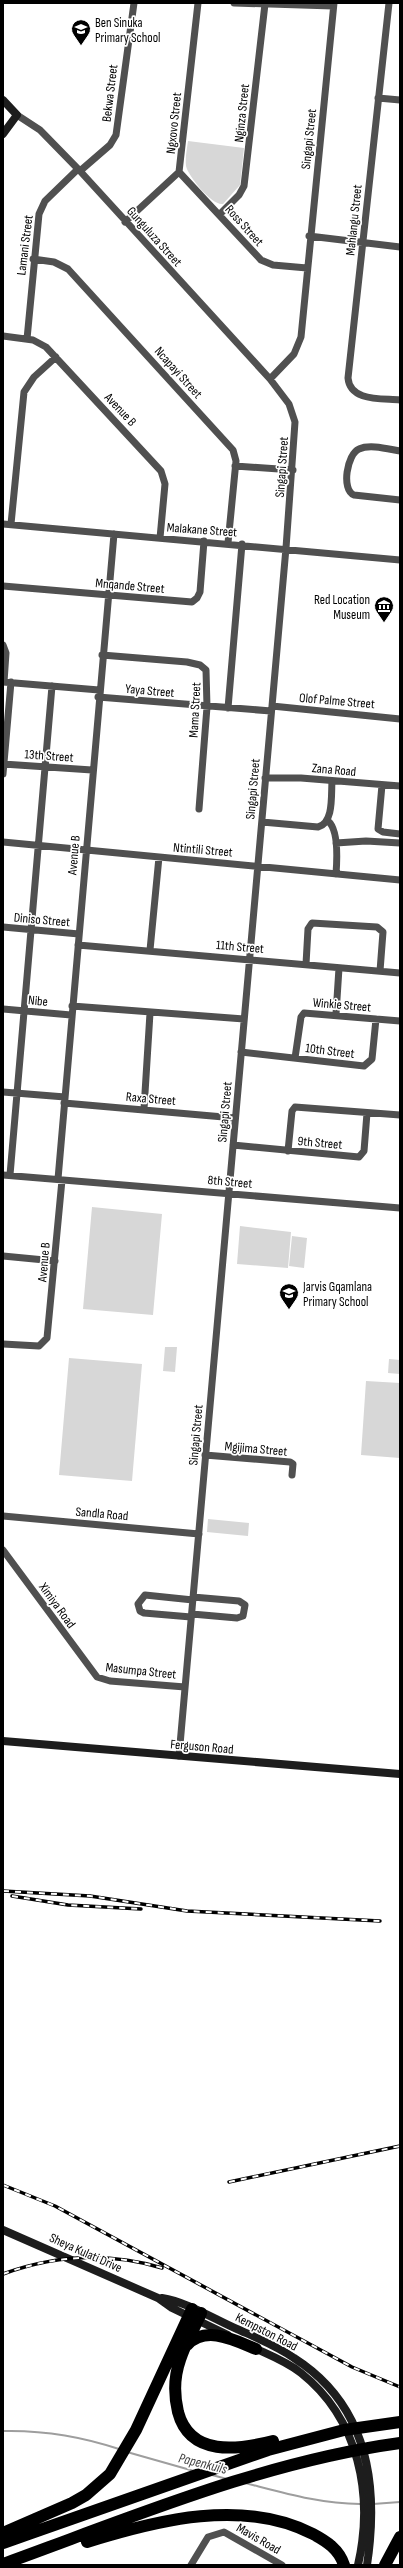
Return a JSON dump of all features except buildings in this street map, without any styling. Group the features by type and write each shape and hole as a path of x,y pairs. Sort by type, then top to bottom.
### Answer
{"highway":[{"path":"195,2314 176,2377 176,2404 182,2424 187,2432 209,2446 239,2448 334,2428 400,2417"},
{"path":"3,2533 76,2500 110,2474 136,2430 195,2314"},
{"path":"184,2348 191,2341 206,2335 220,2336 256,2349"},
{"path":"3,2543 239,2459 344,2430 400,2422"},
{"path":"3,2564 198,2493 271,2471 343,2452 400,2443"},
{"path":"12,2565 129,2529 186,2518 232,2516 274,2520 305,2530 328,2542 336,2551 344,2565"},
{"path":"385,2565 400,2537"}],"main road":[{"path":"3,100 17,115 3,134"},
{"name":"Ferguson Road","path":"3,1741 400,1774"},
{"name":"Sheya Kulati Drive","path":"3,2230 195,2314"},
{"name":"Kempston Road","path":"195,2314 300,2372 336,2405 353,2444 361,2470 365,2511 358,2565"},
{"name":"Kempston Road","path":"195,2314 295,2358 316,2375 336,2405 354,2427 368,2466 373,2510 368,2565"}],"street":[{"name":"Bekwa Street","path":"79,170 110,145 116,136 134,3"},
{"name":"Ngxovo Street","path":"126,222 179,172 198,3"},
{"path":"234,3 334,5"},
{"name":"Mahlangu Street","path":"389,3 362,242 348,383 352,390 359,395 400,400"},
{"name":"Nginza Street","path":"219,215 240,195 245,179 265,4"},
{"name":"Singapi Street","path":"178,1756 192,1616 296,433 292,412 270,379 283,368 299,345 304,321 310,236 334,5"},
{"path":"378,98 400,100"},
{"name":"Gunguluza Street","path":"17,115 40,130 79,170 270,379"},
{"name":"Lamani Street","path":"27,339 36,224 40,209 48,198 79,170"},
{"name":"Ross Street","path":"179,172 261,260 273,265 307,268"},
{"path":"310,236 400,247"},
{"name":"Ncapayi Street","path":"33,259 60,264 68,269 233,450 235,466 228,543"},
{"name":"Avenue B","path":"3,336 27,339 46,347 161,471 165,484 160,538"},
{"path":"11,524 24,392 34,377 56,357"},
{"path":"400,451 369,447 357,449 350,457 346,485 350,492 354,495 400,500"},
{"path":"235,466 293,470"},
{"name":"Malakane Street","path":"3,524 242,544 400,560"},
{"name":"Avenue B","path":"3,1344 34,1347 43,1344 48,1331 55,1261 64,1100 71,1015 79,934 98,693 114,534"},
{"name":"Mnqande Street","path":"3,586 188,602 195,600 200,592 204,541"},
{"path":"228,708 242,544"},
{"path":"3,646 6,653 3,774"},
{"name":"Mama Street","path":"102,655 200,665 208,674 199,809"},
{"name":"Yaya Street","path":"6,682 52,686 207,707 271,709"},
{"path":"7,1175 25,1011 30,930 39,845 52,686"},
{"name":"Olof Palme Street","path":"271,709 400,718"},
{"name":"13th Street","path":"3,764 92,770"},
{"name":"Zana Road","path":"265,778 301,778 400,786"},
{"path":"332,781 328,821 331,824 336,844 336,874"},
{"path":"382,785 378,829 383,832 400,834"},
{"path":"262,822 318,827 328,821"},
{"path":"336,844 373,841 400,843"},
{"name":"Ntintili Street","path":"3,842 400,880"},
{"path":"150,950 159,857"},
{"path":"306,964 308,929 312,923 377,927 383,932 380,971"},
{"name":"Diniso Street","path":"3,927 79,934"},
{"name":"11th Street","path":"78,945 249,958 400,973"},
{"path":"336,1014 339,968"},
{"path":"72,1006 244,1019"},
{"name":"Nibe","path":"3,1010 71,1015"},
{"path":"144,1109 150,1012"},
{"name":"Winkie Street","path":"295,1058 302,1014 336,1014 400,1021"},
{"name":"10th Street","path":"241,1052 367,1065 372,1060 376,1019"},
{"path":"3,1092 64,1100"},
{"name":"Raxa Street","path":"64,1100 236,1118"},
{"path":"288,1151 292,1111 295,1107 400,1115"},
{"name":"9th Street","path":"233,1145 288,1151 362,1156 364,1151 367,1113"},
{"name":"8th Street","path":"7,1175 229,1192 400,1208"},
{"path":"3,1256 55,1261"},
{"name":"Mgijima Street","path":"206,1455 290,1462 293,1465 292,1475"},
{"name":"Sandla Road","path":"3,1516 199,1534"},
{"name":"Ximiya Road","path":"3,1550 94,1675"},
{"path":"145,1595 239,1601 245,1605 246,1612 243,1616 237,1618 192,1616 144,1613 140,1611 138,1604 145,1595"},
{"name":"Masumpa Street","path":"94,1675 100,1679 110,1681 185,1687"},
{"name":"Mavis Road","path":"191,2565 208,2537 224,2532 280,2564"}],"shaded area":[{"path":"188,141 244,148 240,185 223,204 213,200 201,190 188,171 186,160"},
{"path":"92,1207 162,1214 153,1315 83,1309"},
{"path":"240,1226 291,1232 288,1268 237,1264"},
{"path":"292,1236 307,1238 304,1268 289,1266"},
{"path":"165,1347 177,1347 175,1372 163,1371"},
{"path":"69,1358 142,1364 132,1481 59,1475"},
{"path":"389,1359 400,1360 400,1374 388,1373"},
{"path":"366,1381 400,1383 400,1458 361,1455"},
{"path":"208,1519 249,1523 248,1536 207,1532"}],"waterway":[{"name":"Papenkuils","path":"3,2431 47,2433 76,2437 119,2449"},
{"name":"Papenkuils","path":"127,2452 194,2471"},
{"name":"Papenkuils","path":"212,2475 227,2479"},
{"name":"Papenkuils","path":"245,2483 317,2500 345,2504 360,2504"},
{"name":"Papenkuils","path":"373,2504 400,2502"}],"railway":[{"path":"3,1891 90,1896 187,1911 380,1921"},
{"path":"12,1896 68,1905 141,1909"},
{"path":"229,2182 400,2146"},
{"path":"3,2185 55,2206 352,2367 400,2387"},
{"path":"3,2274 42,2263 82,2258 122,2260 162,2268"}],"place":[{"name":"Ben Sinuka Primary School","path":"81,46"},
{"name":"Red Location Museum","path":"384,623"},
{"name":"Jarvis Gqamlana Primary School","path":"289,1310"}]}
